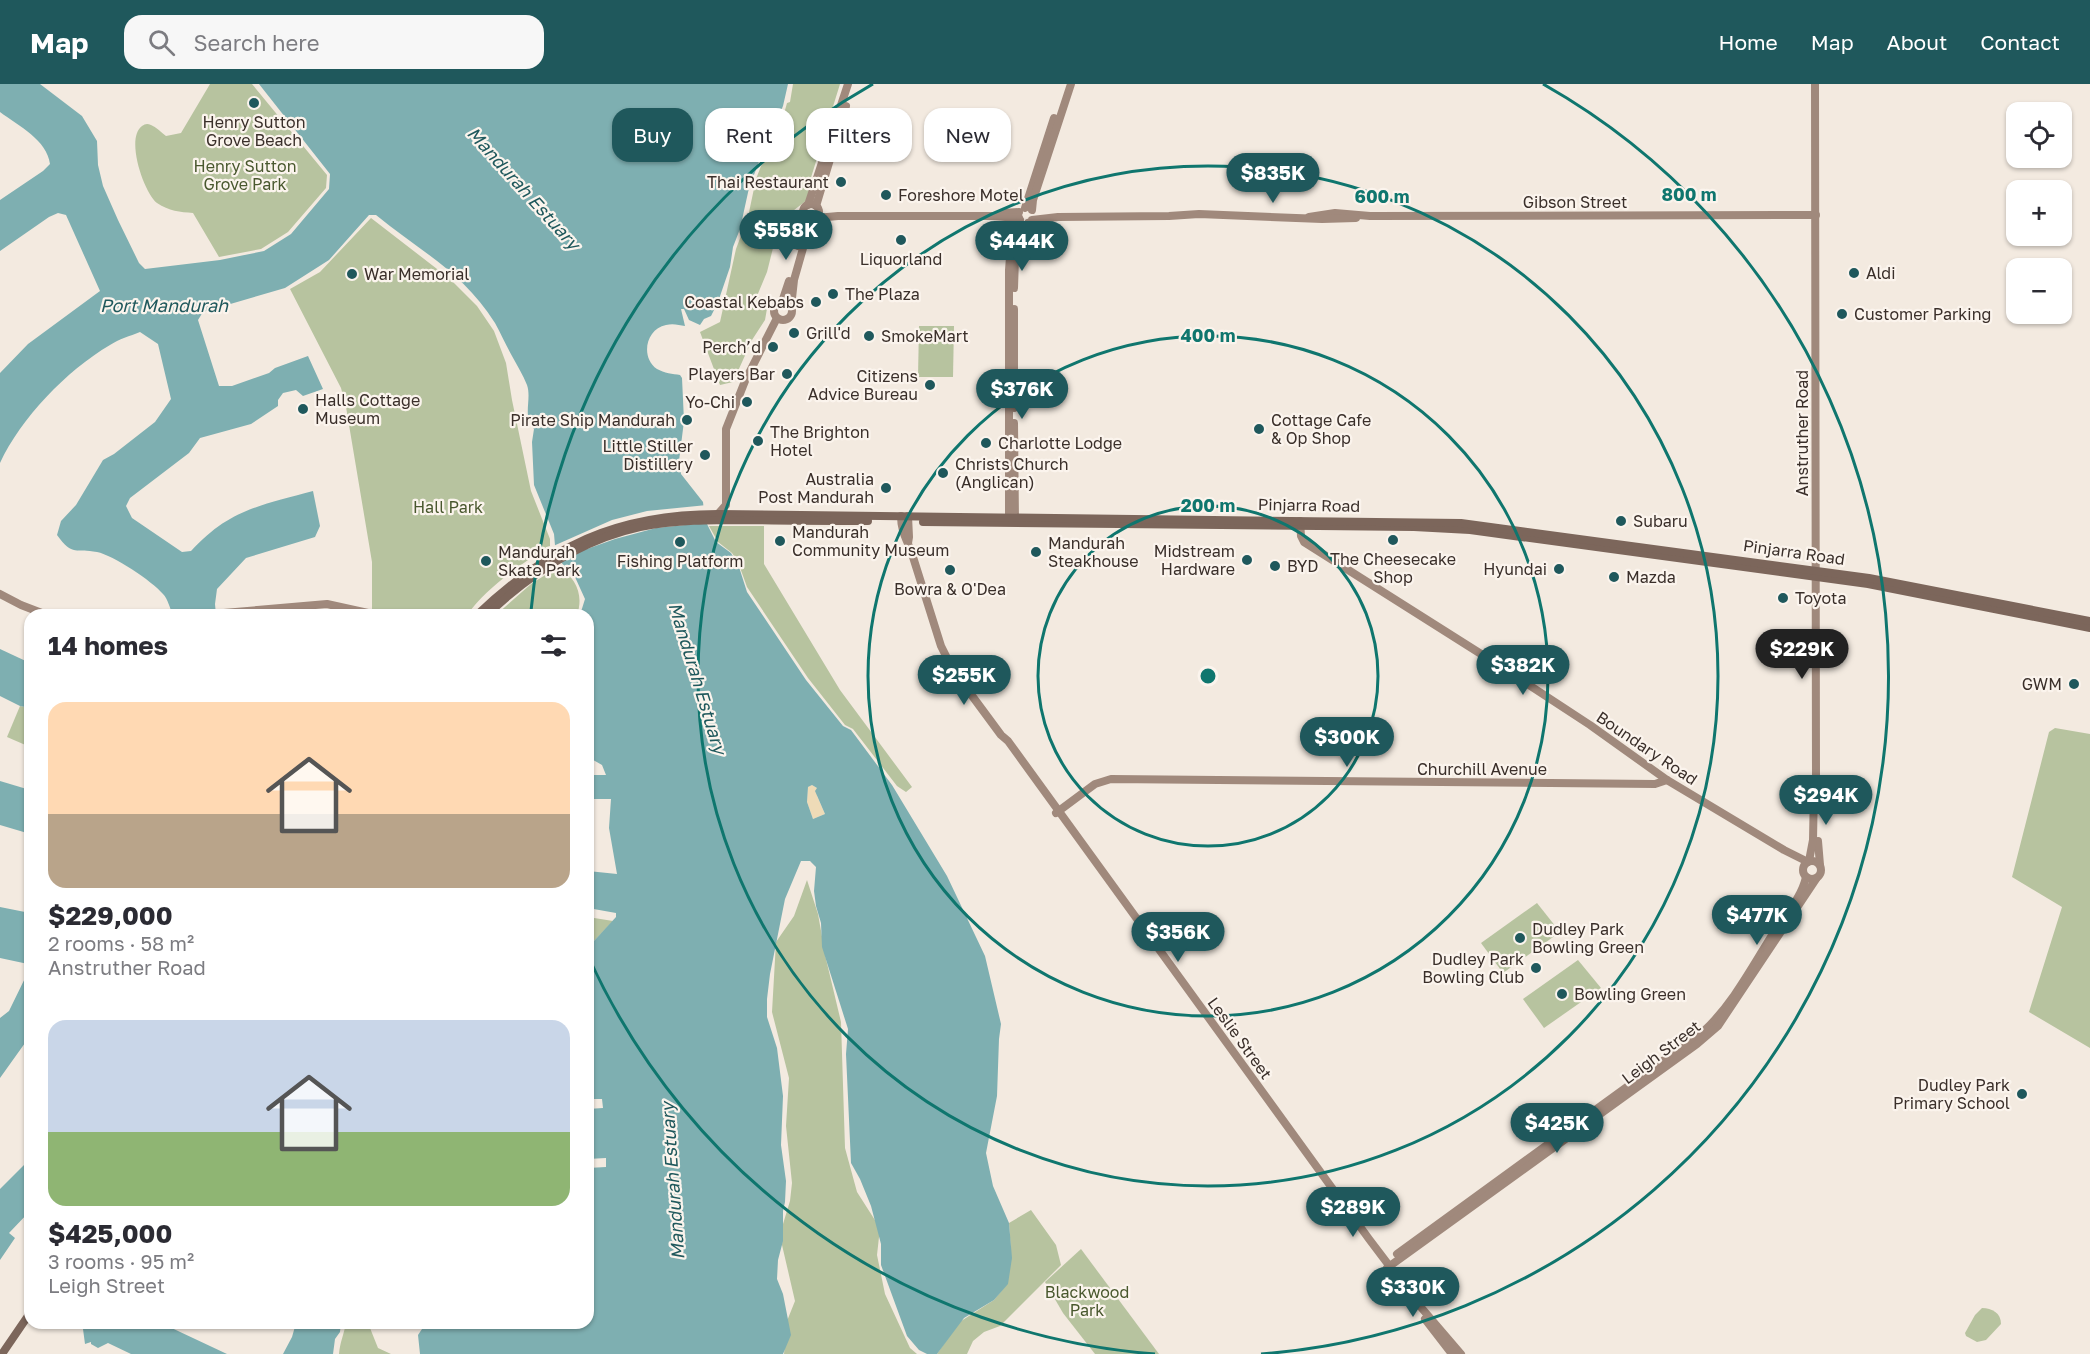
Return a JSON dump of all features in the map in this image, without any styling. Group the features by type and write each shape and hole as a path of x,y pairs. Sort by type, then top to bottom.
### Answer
{"main road":[{"name":"Pinjarra Road","path":"484,609 515,581 594,535 627,524 675,515 1467,523 1815,573 1869,578 2090,621"},
{"name":"Pinjarra Road","path":"493,609 548,562"},
{"name":"Pinjarra Road","path":"1815,573 2090,628"},
{"path":"2,1354 24,1321"},
{"path":"0,1350 13,1337"}],"street":[{"path":"848,84 813,194 812,213 794,280 791,314 783,320 777,318 774,308 782,302 787,291 812,213 853,84"},
{"path":"1012,520 1014,261 1065,84"},
{"path":"1026,215 1071,84"},
{"name":"Anstruther Road","path":"1716,1024 1821,873 1816,783 1815,84"},
{"name":"Gibson Street","path":"812,213 838,216 1026,215 1058,217 1199,214 1322,219 1370,216 1816,215"},
{"path":"782,302 791,307"},
{"path":"713,516 726,505 726,429 745,381 777,318"},
{"name":"Leslie Street","path":"904,519 909,537 908,543 941,646 953,670 1001,735 1008,741 1057,812 1452,1354"},
{"name":"Boundary Road","path":"1300,523 1304,542 1492,660 1590,725 1667,780 1784,850 1806,867"},
{"path":"0,594 30,609"},
{"path":"276,609 327,604 353,609"},
{"path":"320,606 326,609"},
{"name":"Churchill Avenue","path":"1057,812 1095,784 1111,779 1655,784 1667,780"},
{"name":"Anstruther Road","path":"1716,1024 1804,886 1806,867 1814,840 1814,788 1816,783"},
{"path":"1816,879 1811,880 1806,867 1815,861 1820,865"},
{"name":"Leigh Street","path":"1387,1265 1716,1024"},
{"name":"Leslie Street","path":"1387,1265 1461,1354"}],"green space":[{"name":"Henry Sutton Grove Park","path":"210,84 252,84 327,175 326,188 288,232 261,249 219,257 193,213 166,208 152,197 138,165 135,142 137,132 142,126 148,124 166,136 181,133"},
{"path":"793,84 840,84 833,108 806,108 806,162 816,162 809,184 812,192 807,200 789,214 778,228 767,272 757,296 768,303 765,320 752,340 733,382 720,385 700,332 720,322 736,249 748,217 761,166 764,162 794,162 794,108 786,108 787,103 790,102"},
{"name":"Hall Park","path":"371,218 450,279 477,306 494,331 506,363 531,491 550,539 550,546 540,550 500,580 472,609 372,609 372,562 346,407 341,388 290,289 320,272"},
{"path":"919,326 954,326 953,377 918,377"},
{"path":"709,526 764,526 764,564 840,690 912,787 906,792 897,786 853,729 845,725 808,678 747,587 738,562 732,553 718,542"},
{"path":"558,567 570,576 577,587 580,600 579,609 503,609 531,584"},
{"path":"20,706 24,707 24,744 7,737"},
{"path":"2055,728 2090,734 2090,1048 2029,1012 2062,907 2012,877 2049,732"},
{"path":"807,880 818,914 841,1022 845,1148 857,1192 880,1228 877,1255 885,1294 910,1348 917,1354 784,1354 787,1321 795,1301 782,1245 783,1224 790,1201 792,1183 786,1126 789,1078 772,1012 776,942 794,916"},
{"name":"Dudley Park Bowling Green","path":"1537,903 1560,932 1503,973 1481,943"},
{"path":"594,918 613,921 594,941"},
{"name":"Bowling Green","path":"1578,960 1601,988 1544,1028 1523,999"},
{"path":"1031,1210 1056,1245 1061,1265 1000,1326 984,1332 973,1341 967,1354 937,1354 958,1323 994,1300 1003,1289 1011,1252 1009,1223"},
{"name":"Blackwood Park","path":"1081,1249 1159,1354 1095,1354 1063,1313 1045,1282"},
{"path":"1982,1308 1995,1312 2001,1324 1986,1340 1977,1342 1965,1333 1975,1315"},
{"path":"344,1329 370,1329 378,1348 391,1354 339,1354"}],"sand":[{"path":"812,785 817,788 817,796 825,814 813,819 807,802 808,787"}],"water":[{"path":"0,84 40,84 82,116 97,141 98,165 103,186 139,263 145,269 220,260 264,251 291,234 329,189 330,174 259,84 788,84 782,108 705,108 705,162 759,162 749,188 730,267 711,316 704,319 700,325 689,320 684,309 681,309 685,326 671,324 659,328 650,338 647,351 648,358 657,369 680,375 682,378 684,421 679,461 681,474 703,502 705,520 716,542 731,553 739,567 747,592 806,680 843,726 851,730 892,785 947,876 985,956 1001,1024 997,1096 986,1153 993,1186 1009,1223 1012,1258 1008,1284 994,1300 964,1318 937,1354 927,1354 919,1350 907,1336 881,1265 881,1244 871,1206 851,1163 846,1054 848,1029 822,947 821,923 814,891 816,867 810,861 801,861 785,899 767,999 767,1017 777,1048 783,1096 781,1145 786,1181 783,1241 778,1260 777,1279 783,1294 791,1335 783,1354 420,1354 418,1335 422,1329 594,1329 594,1168 606,1167 606,1158 594,1159 594,1109 603,1108 602,1099 594,1099 594,941 616,917 616,913 594,909 594,872 617,874 609,828 611,799 594,799 594,775 606,775 602,765 594,760 594,609 582,609 585,599 575,577 556,557 554,534 534,485 532,442 534,429 530,424 528,413 527,385 495,323 483,305 440,263 376,215 369,215 329,260 285,288 203,312 198,320 219,386 232,386 308,356 323,389 303,396 296,390 283,393 278,400 278,406 251,424 200,438 189,453 130,498 126,506 132,518 182,552 191,551 219,526 246,511 313,491 320,526 315,537 246,558 217,589 215,609 171,609 165,596 158,589 122,563 97,552 71,549 57,535 61,521 76,505 103,460 155,422 171,399 158,344 140,332 117,341 77,368 32,413 0,463 0,373 28,344 100,291 66,215 58,213 49,217 0,251 0,200 50,164 48,155 38,141 0,112","holes":["812,785 817,788 815,791 825,814 813,819 807,802 808,787"]},
{"path":"0,649 24,660 24,707 0,696"},
{"path":"0,781 24,788 24,832 0,825"},
{"path":"0,907 24,912 24,963 0,958"},
{"path":"24,980 24,1044 0,1078 0,1018 9,1011"},
{"path":"24,1165 24,1217 9,1233 15,1238 0,1260 0,1189"},
{"path":"83,1329 174,1329 227,1354 131,1354 108,1343 98,1348 91,1342 85,1344"},
{"path":"294,1329 340,1329 335,1339 333,1354 283,1354"}],"pier":[{"path":"707,505 708,519 695,524 656,528 587,549 552,553 551,547 612,520 647,511"}],"place":[{"name":"Henry Sutton Grove Beach","path":"254,103"},
{"name":"Thai Restaurant","path":"841,182"},
{"name":"Foreshore Motel","path":"886,195"},
{"name":"Liquorland","path":"901,240"},
{"name":"Aldi","path":"1854,273"},
{"name":"War Memorial","path":"352,274"},
{"name":"The Plaza","path":"833,294"},
{"name":"Coastal Kebabs","path":"816,302"},
{"name":"Customer Parking","path":"1842,314"},
{"name":"Grill'd","path":"794,333"},
{"name":"SmokeMart","path":"869,336"},
{"name":"Perch’d","path":"773,347"},
{"name":"Players Bar","path":"787,374"},
{"name":"Citizens Advice Bureau","path":"930,385"},
{"name":"Yo-Chi","path":"747,402"},
{"name":"Halls Cottage Museum","path":"303,409"},
{"name":"Pirate Ship Mandurah","path":"687,420"},
{"name":"Cottage Cafe & Op Shop","path":"1259,429"},
{"name":"The Brighton Hotel","path":"758,441"},
{"name":"Charlotte Lodge","path":"986,443"},
{"name":"Little Stiller Distillery","path":"705,455"},
{"name":"Christs Church (Anglican)","path":"943,473"},
{"name":"Australia Post Mandurah","path":"886,488"},
{"name":"Subaru","path":"1621,521"},
{"name":"The Cheesecake Shop","path":"1393,540"},
{"name":"Mandurah Community Museum","path":"780,541"},
{"name":"Fishing Platform","path":"680,542"},
{"name":"Mandurah Steakhouse","path":"1036,552"},
{"name":"Midstream Hardware","path":"1247,560"},
{"name":"Mandurah Skate Park","path":"486,561"},
{"name":"BYD","path":"1275,566"},
{"name":"Hyundai","path":"1559,569"},
{"name":"Bowra & O'Dea","path":"950,570"},
{"name":"Mazda","path":"1614,577"},
{"name":"Toyota","path":"1783,598"},
{"name":"GWM","path":"2074,684"},
{"name":"Dudley Park Bowling Green","path":"1520,938"},
{"name":"Dudley Park Bowling Club","path":"1536,968"},
{"name":"Bowling Green","path":"1562,994"},
{"name":"Dudley Park Primary School","path":"2022,1094"}],"water label":[{"name":"Mandurah Estuary","path":"524,188"},
{"name":"Port Mandurah","path":"164,305"},
{"name":"Mandurah Estuary","path":"698,678"},
{"name":"Mandurah Estuary","path":"672,1181"}]}
